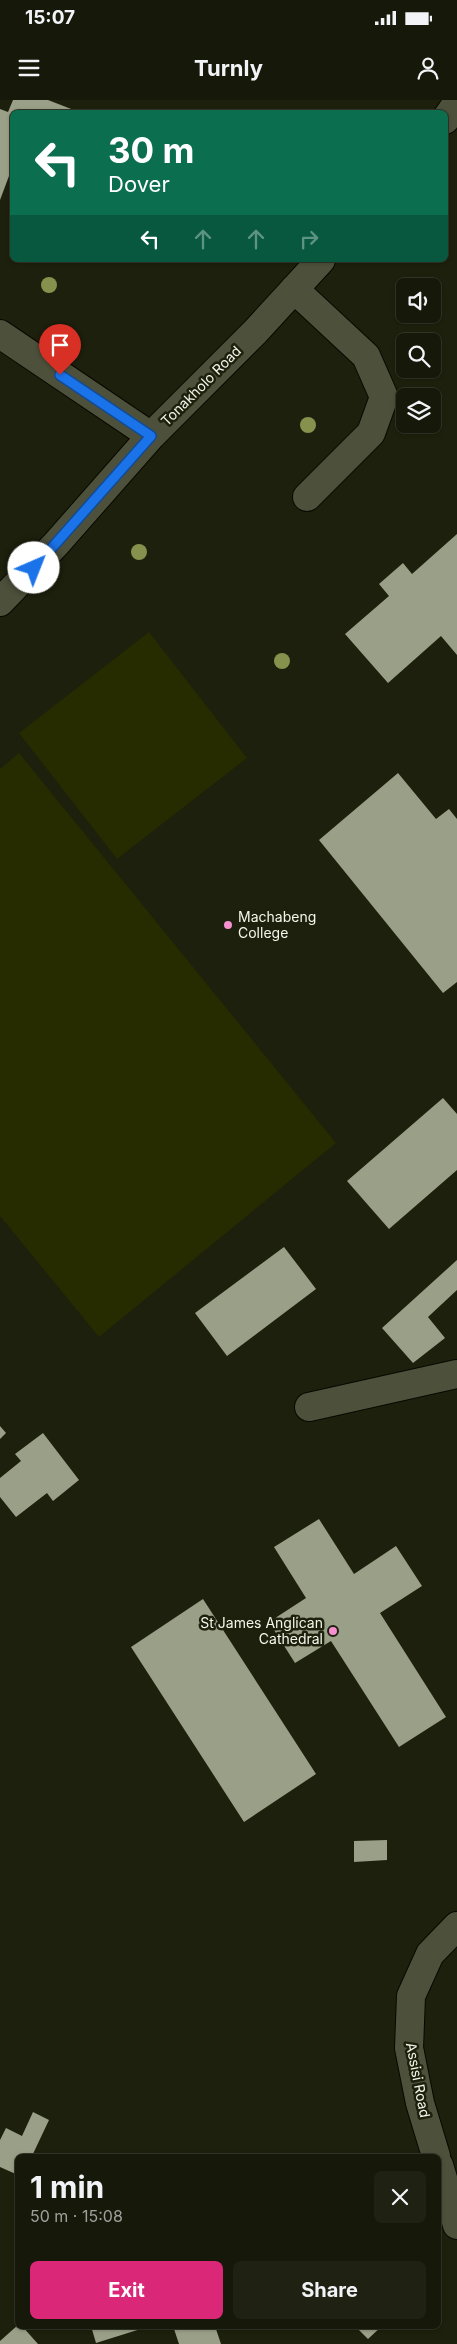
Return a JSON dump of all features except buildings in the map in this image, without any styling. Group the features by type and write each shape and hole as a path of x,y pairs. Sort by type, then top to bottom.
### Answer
{"street":[{"path":"448,116 457,103"},
{"name":"Tonakholo Road","path":"0,602 56,544 151,436 255,332 319,262"},
{"path":"294,289 366,356 384,397 371,433 308,497"},
{"path":"0,334 151,436"},
{"path":"309,1407 457,1374"},
{"name":"Assisi Road","path":"435,2154 420,2103 409,2048 411,1996 430,1954 457,1926"},
{"path":"441,2172 457,2225"}],"green space":[{"path":"149,632 247,758 117,859 19,733"},
{"path":"19,753 336,1143 99,1337 0,1216 0,769"}],"place":[{"name":"Machabeng College","path":"228,925"},
{"name":"St James Anglican Cathedral","path":"333,1631"}],"route":[{"path":"34,568 151,436 60,375"}]}
